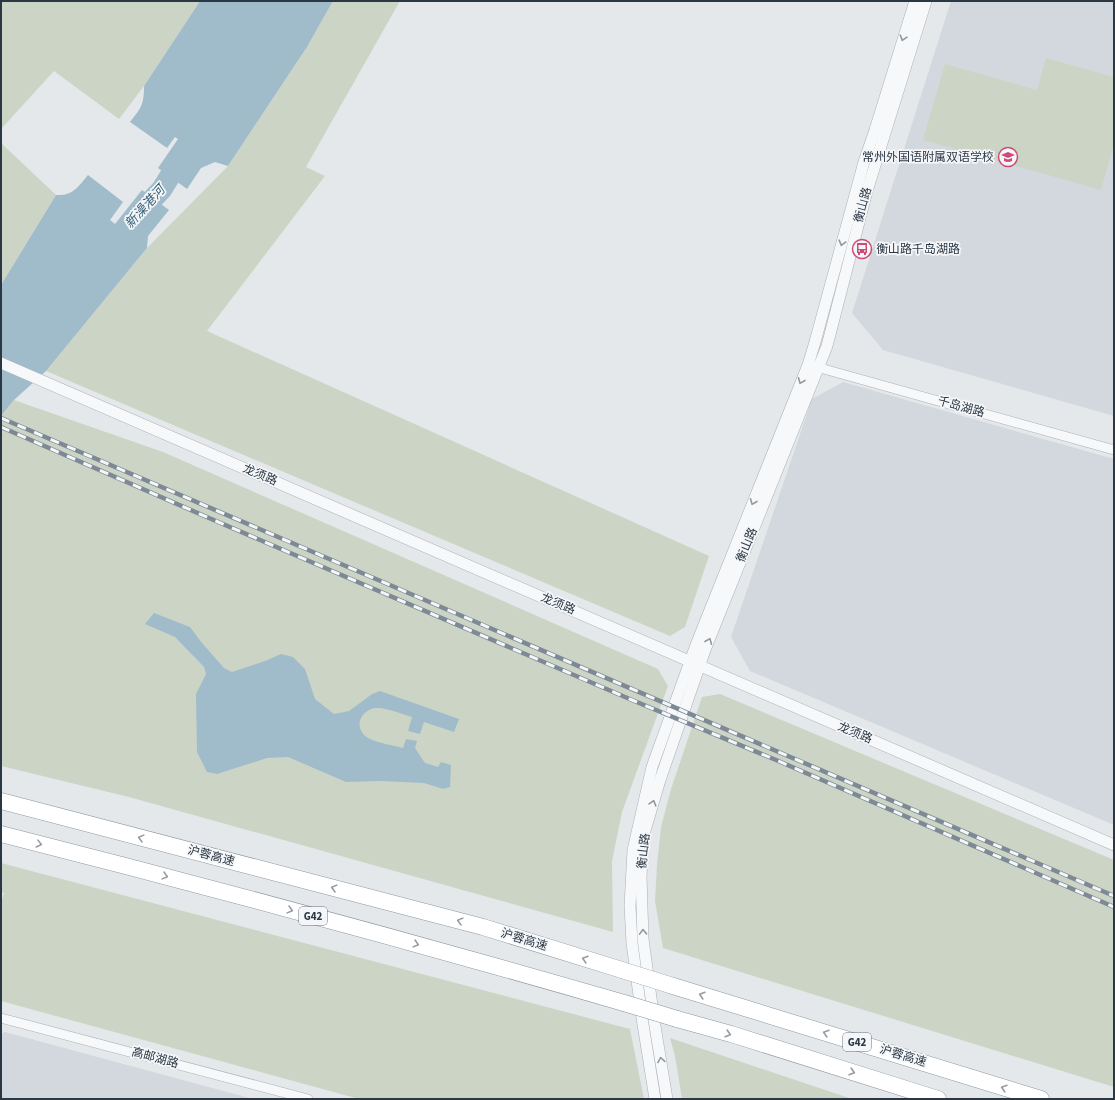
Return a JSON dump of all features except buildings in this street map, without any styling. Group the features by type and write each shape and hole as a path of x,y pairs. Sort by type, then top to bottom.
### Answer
{"highway":[{"name":"沪蓉高速","path":"1,801 483,927 1042,1099"},
{"name":"G42","path":"1,834 472,959 731,1034 938,1099"}],"street":[{"name":"衡山路","path":"813,367 815,342 864,162 915,1"},
{"name":"衡山路","path":"655,1099 632,942 630,906 633,850 652,767 695,664 813,367 827,346 876,160 926,1"},
{"name":"龙须路","path":"1,364 56,386 1114,845"},
{"name":"千岛湖路","path":"813,367 1114,450"},
{"name":"衡山路","path":"667,1099 643,939 641,876 644,834 695,664"},
{"name":"高邮湖路","path":"1,1018 308,1099"}],"shaded area":[{"name":"常州外国语附属双语学校","path":"951,1 1114,1 1114,416 883,350 852,313"},
{"path":"843,382 1114,459 1114,825 750,671 731,637 812,399"},
{"path":"5,1032 253,1099 1,1099 1,1034"}],"green space":[{"path":"1,1 200,1 144,86 119,119 54,71 1,129"},
{"path":"333,1 400,1 306,167 325,176 207,331 709,556 685,627 670,636 46,371 147,248 228,166 307,47"},
{"path":"1046,58 1114,77 1114,144 1101,190 923,140 945,64 1037,90"},
{"path":"1,143 56,195 1,285"},
{"path":"14,400 163,452 658,669 668,686 622,812 612,861 613,932 129,797 1,766 1,416"},
{"path":"720,694 1114,860 1114,1087 663,948 655,901 661,827 671,789 702,697"},
{"path":"1,863 630,1029 644,1099 359,1099 1,1001 1,902 4,893 1,892"},
{"path":"670,1038 852,1099 682,1099 675,1056"}],"water":[{"path":"200,1 333,1 307,47 228,166 215,162 201,168 187,189 158,168 178,139 175,137 167,148 130,122 141,106 144,86"},
{"path":"88,175 123,202 110,220 115,224 142,190 169,210 148,236 147,248 46,371 14,400 1,416 1,285 56,195 67,194 75,190"},
{"path":"154,613 190,627 224,668 232,672 281,654 293,657 305,669 315,699 334,714 349,711 372,694 380,691 459,719 454,732 424,722 420,734 408,731 412,717 387,709 374,708 369,710 360,721 361,730 364,735 372,740 403,748 406,739 417,741 415,748 425,763 438,767 441,762 451,765 450,787 443,789 424,783 381,781 346,782 288,757 267,758 217,774 207,772 197,752 196,694 206,674 204,667 175,637 145,624"}],"waterway":[{"name":"新澡港河","path":"133,220 162,189 184,153"}],"railway":[{"path":"1,418 1114,896"},
{"path":"1,427 1114,907"}],"place":[{"name":"常州外国语附属双语学校","path":"1008,157"},
{"name":"衡山路千岛湖路","path":"862,249"}]}
